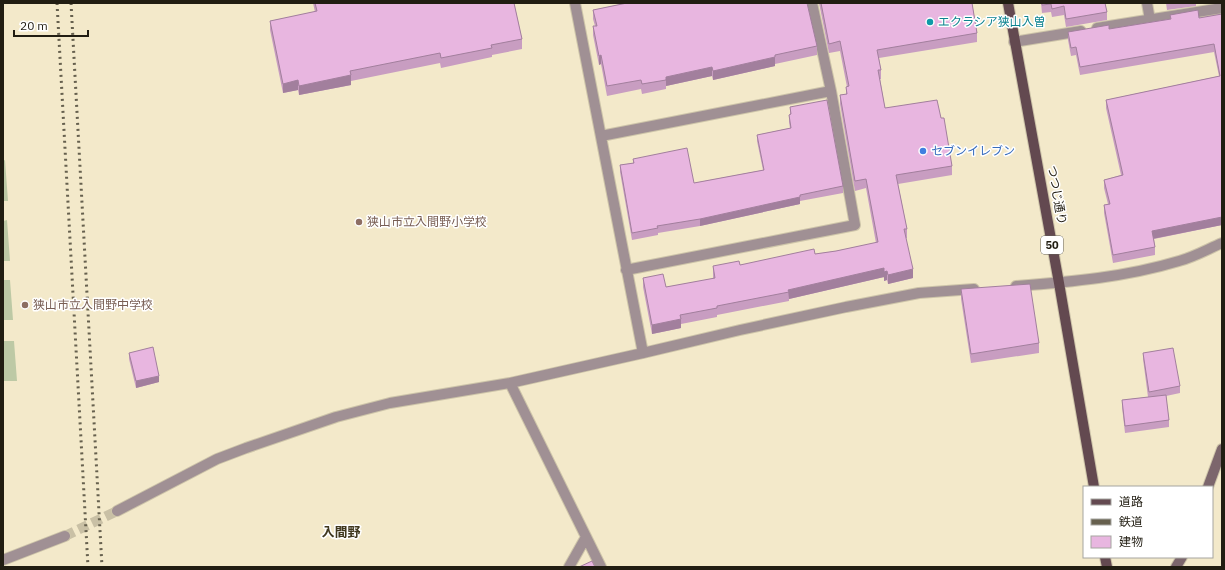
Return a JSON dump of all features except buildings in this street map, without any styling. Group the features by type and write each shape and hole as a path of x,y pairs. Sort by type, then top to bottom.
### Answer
{"main road":[{"name":"つつじ通り","path":"1008,3 1059,282 1094,486"}],"street":[{"path":"575,3 643,354"},
{"path":"626,270 856,225 831,91 812,3"},
{"path":"1147,3 1150,20"},
{"path":"1014,42 1222,8"},
{"path":"601,136 831,91"},
{"path":"1009,286 1122,275 1181,261 1222,243"},
{"path":"117,511 217,459 261,442 328,420 390,403 510,383 643,354 740,330 919,293 986,288"},
{"path":"510,383 601,567"},
{"path":"1209,486 1219,467 1222,449"},
{"path":"3,560 65,536"},
{"path":"569,567 586,537"},
{"path":"1176,567 1181,558"}],"green space":[{"path":"5,160 8,201 3,201 3,161"},
{"path":"7,220 10,261 3,261 3,221"},
{"path":"3,280 10,280 13,320 3,320"},
{"path":"3,341 14,341 17,381 3,381"}],"tunnel":[{"path":"65,536 117,511"}],"railway":[{"path":"57,3 88,567"},
{"path":"71,3 102,567"}],"place":[{"name":"エクラシア狭山入曽","path":"930,22"},
{"name":"セブンイレブン","path":"923,151"},
{"name":"狭山市立入間野小学校","path":"359,222"},
{"name":"狭山市立入間野中学校","path":"25,305"}],"district":[{"name":"入間野","path":"341,532"}]}
